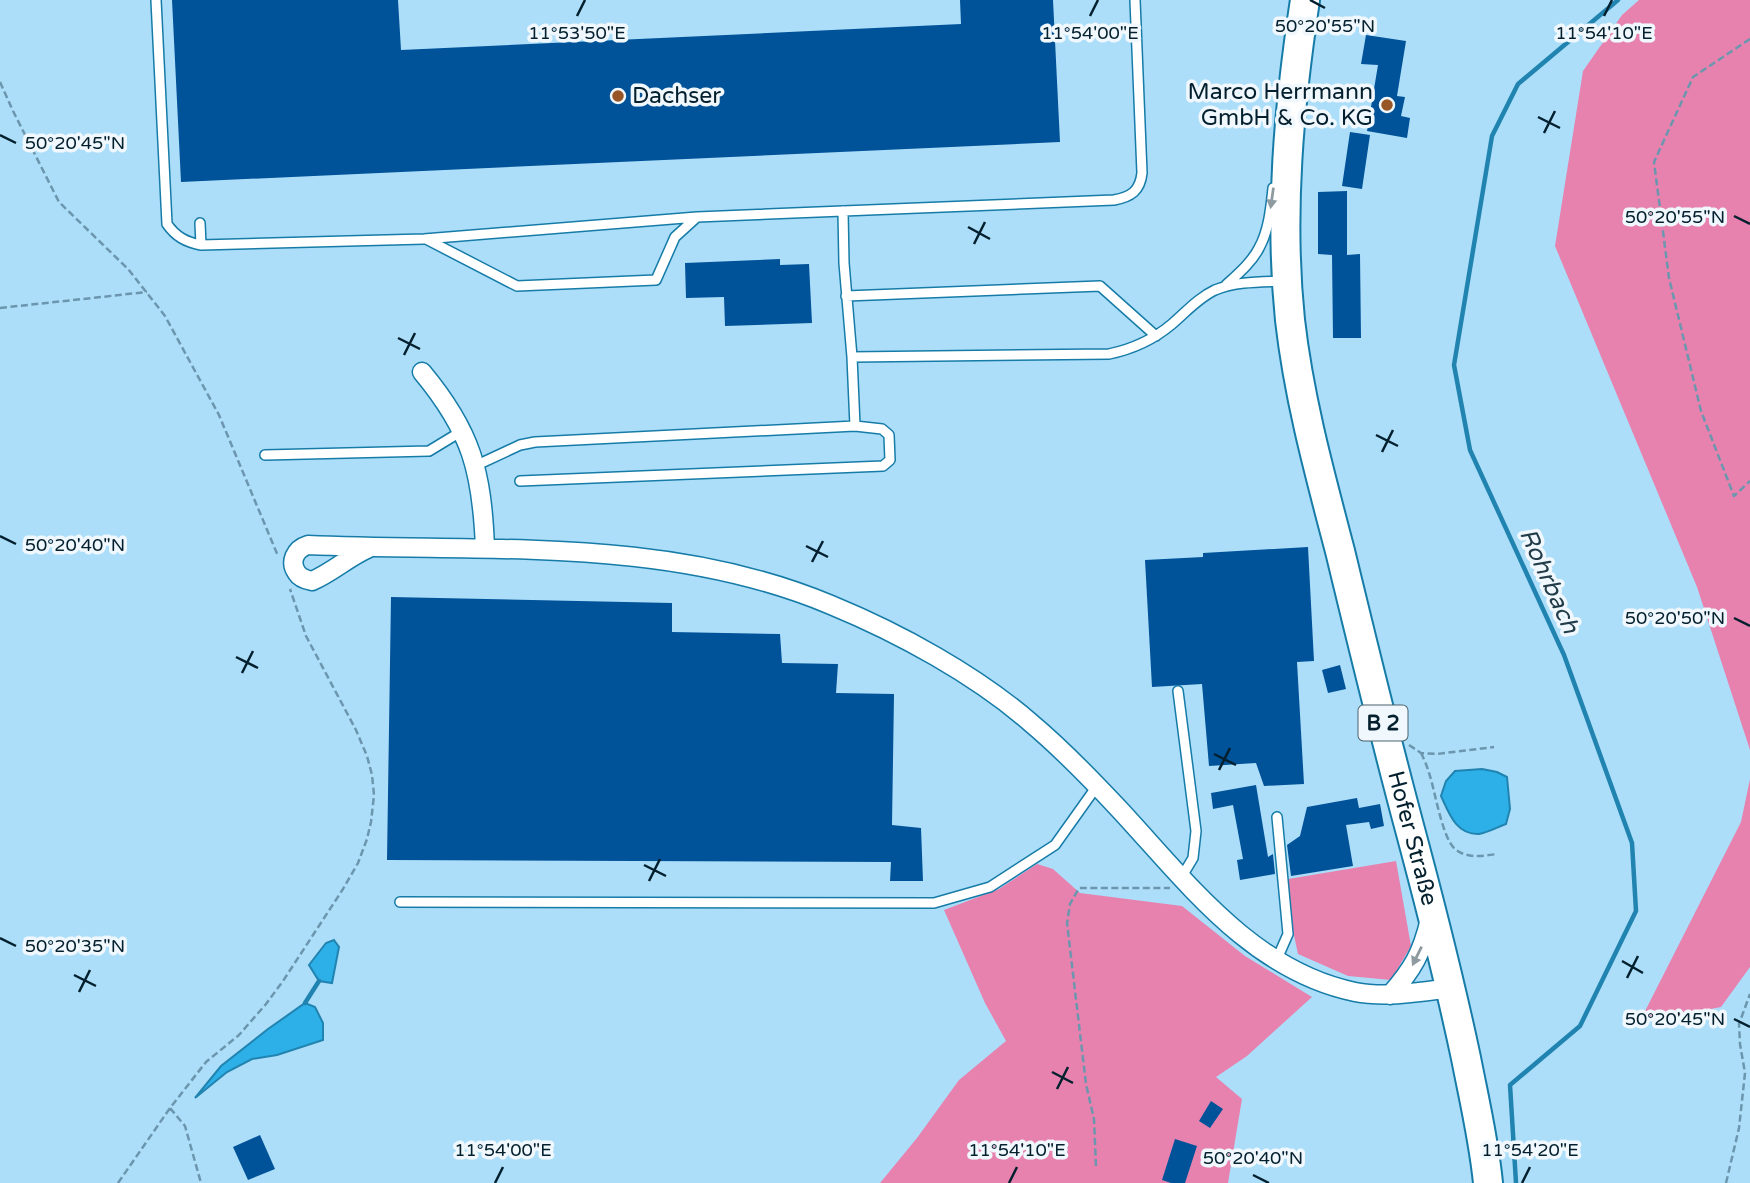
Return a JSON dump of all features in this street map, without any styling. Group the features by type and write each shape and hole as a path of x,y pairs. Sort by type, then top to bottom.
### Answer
{"main road":[{"name":"B 2","path":"1287,280 1289,133 1305,0"},
{"name":"Hofer Straße","path":"1287,280 1296,361 1306,414 1451,988"},
{"name":"B 2","path":"1451,988 1478,1115 1488,1183"}],"street":[{"path":"422,372 444,400 470,447 484,513 485,548"},
{"path":"369,548 312,581 298,575 295,570 297,551 308,545 587,552 690,564 745,576 829,604 894,634 941,661 993,694 1030,722 1071,759 1220,918 1277,960 1330,986 1358,993 1390,995 1451,988"},
{"path":"1390,995 1417,959 1432,911"}],"lane":[{"path":"156,0 167,223 181,239 201,245 425,239 697,217 1114,200 1129,197 1139,188 1142,173 1135,0"},
{"path":"1278,162 1289,133"},
{"path":"1225,287 1244,268 1263,239 1275,174"},
{"path":"843,211 855,426"},
{"path":"425,239 517,286 656,280 675,237 697,217"},
{"path":"200,223 201,245"},
{"path":"852,357 1109,354 1136,347 1156,336 1203,297 1225,287 1287,280"},
{"path":"846,296 1100,286 1156,336"},
{"path":"475,466 520,445 535,442 855,426 882,429 889,435 890,460 883,466 520,481"},
{"path":"265,455 429,451 462,431"},
{"path":"1178,691 1196,831 1194,858 1186,883"},
{"path":"400,902 934,903 990,887 1055,845 1097,786"},
{"path":"1277,817 1288,934 1277,960"}],"path":[{"path":"1750,39 1693,77 1654,162 1669,278 1701,411 1734,496 1750,481"},
{"path":"0,82 59,202 128,269 166,316 219,415 279,560"},
{"path":"0,308 147,292"},
{"path":"118,1183 206,1062 239,1035 283,981 348,881 367,839 374,796 367,756 306,636 288,582 312,581"},
{"path":"1387,737 1414,747 1421,753 1429,770 1447,838 1454,849 1466,855 1480,857 1497,854"},
{"path":"1421,753 1437,754 1494,747"},
{"path":"1096,1166 1094,1119 1086,1084 1067,923 1070,904 1079,888 1186,883"},
{"path":"1726,1183 1739,1128 1745,1073 1740,1024 1750,994"},
{"path":"170,1108 186,1126 201,1183"}],"shaded area":[{"path":"1639,0 1750,0 1750,750 1697,587 1555,246 1583,71 1622,15"},
{"path":"1750,779 1750,967 1721,1007 1639,1023 1741,822"},
{"path":"1396,861 1411,946 1391,980 1348,976 1298,954 1282,880"},
{"path":"1037,864 1053,869 1080,893 1182,906 1245,956 1312,997 1247,1056 1216,1077 1242,1099 1228,1183 880,1183 959,1080 1006,1041 985,1003 944,910 999,889"}],"water":[{"path":"1482,769 1507,777 1510,809 1506,824 1479,834 1464,831 1454,822 1441,796 1446,781 1455,771"},
{"path":"334,940 339,947 332,983 319,981 309,965 326,943"},
{"path":"305,1003 315,1007 323,1023 323,1040 277,1055 252,1059 227,1072 195,1098 221,1066"}],"building":[{"name":"Dachser","path":"172,0 398,0 401,50 961,24 960,0 1053,0 1060,142 181,182"},
{"path":"1366,35 1406,41 1397,96 1405,97 1401,116 1410,118 1407,138 1367,131 1378,65 1361,64"},
{"path":"1350,132 1370,135 1362,189 1342,186"},
{"path":"1347,191 1347,255 1360,254 1361,338 1333,338 1332,255 1318,254 1318,192"},
{"path":"780,259 780,265 809,264 812,323 725,326 724,297 686,298 685,263"},
{"path":"1308,547 1314,661 1297,662 1304,784 1264,786 1256,763 1209,766 1202,684 1152,687 1145,560 1203,557 1203,553"},
{"path":"391,597 672,603 672,632 780,634 782,663 838,664 836,693 894,694 892,825 921,828 923,881 890,881 891,862 387,860"},
{"path":"1340,665 1346,689 1328,693 1322,670"},
{"path":"1256,785 1268,857 1273,854 1275,874 1240,880 1237,860 1243,859 1233,805 1213,809 1211,793"},
{"path":"1357,798 1359,808 1380,804 1384,826 1371,829 1369,822 1346,825 1353,866 1291,876 1287,845 1300,836 1307,807"},
{"path":"1211,1101 1223,1109 1210,1128 1199,1121"},
{"path":"260,1135 275,1169 248,1180 233,1147"},
{"path":"1175,1139 1197,1146 1185,1183 1162,1180"}],"waterway":[{"name":"Rohrbach","path":"1516,1183 1510,1085 1580,1026 1636,911 1632,843 1564,655 1470,450 1454,365 1492,136 1518,84 1618,0"},
{"path":"305,1003 319,981"}],"place":[{"name":"Dachser","path":"618,96"},
{"name":"Marco Herrmann GmbH & Co. KG","path":"1387,105"}]}
